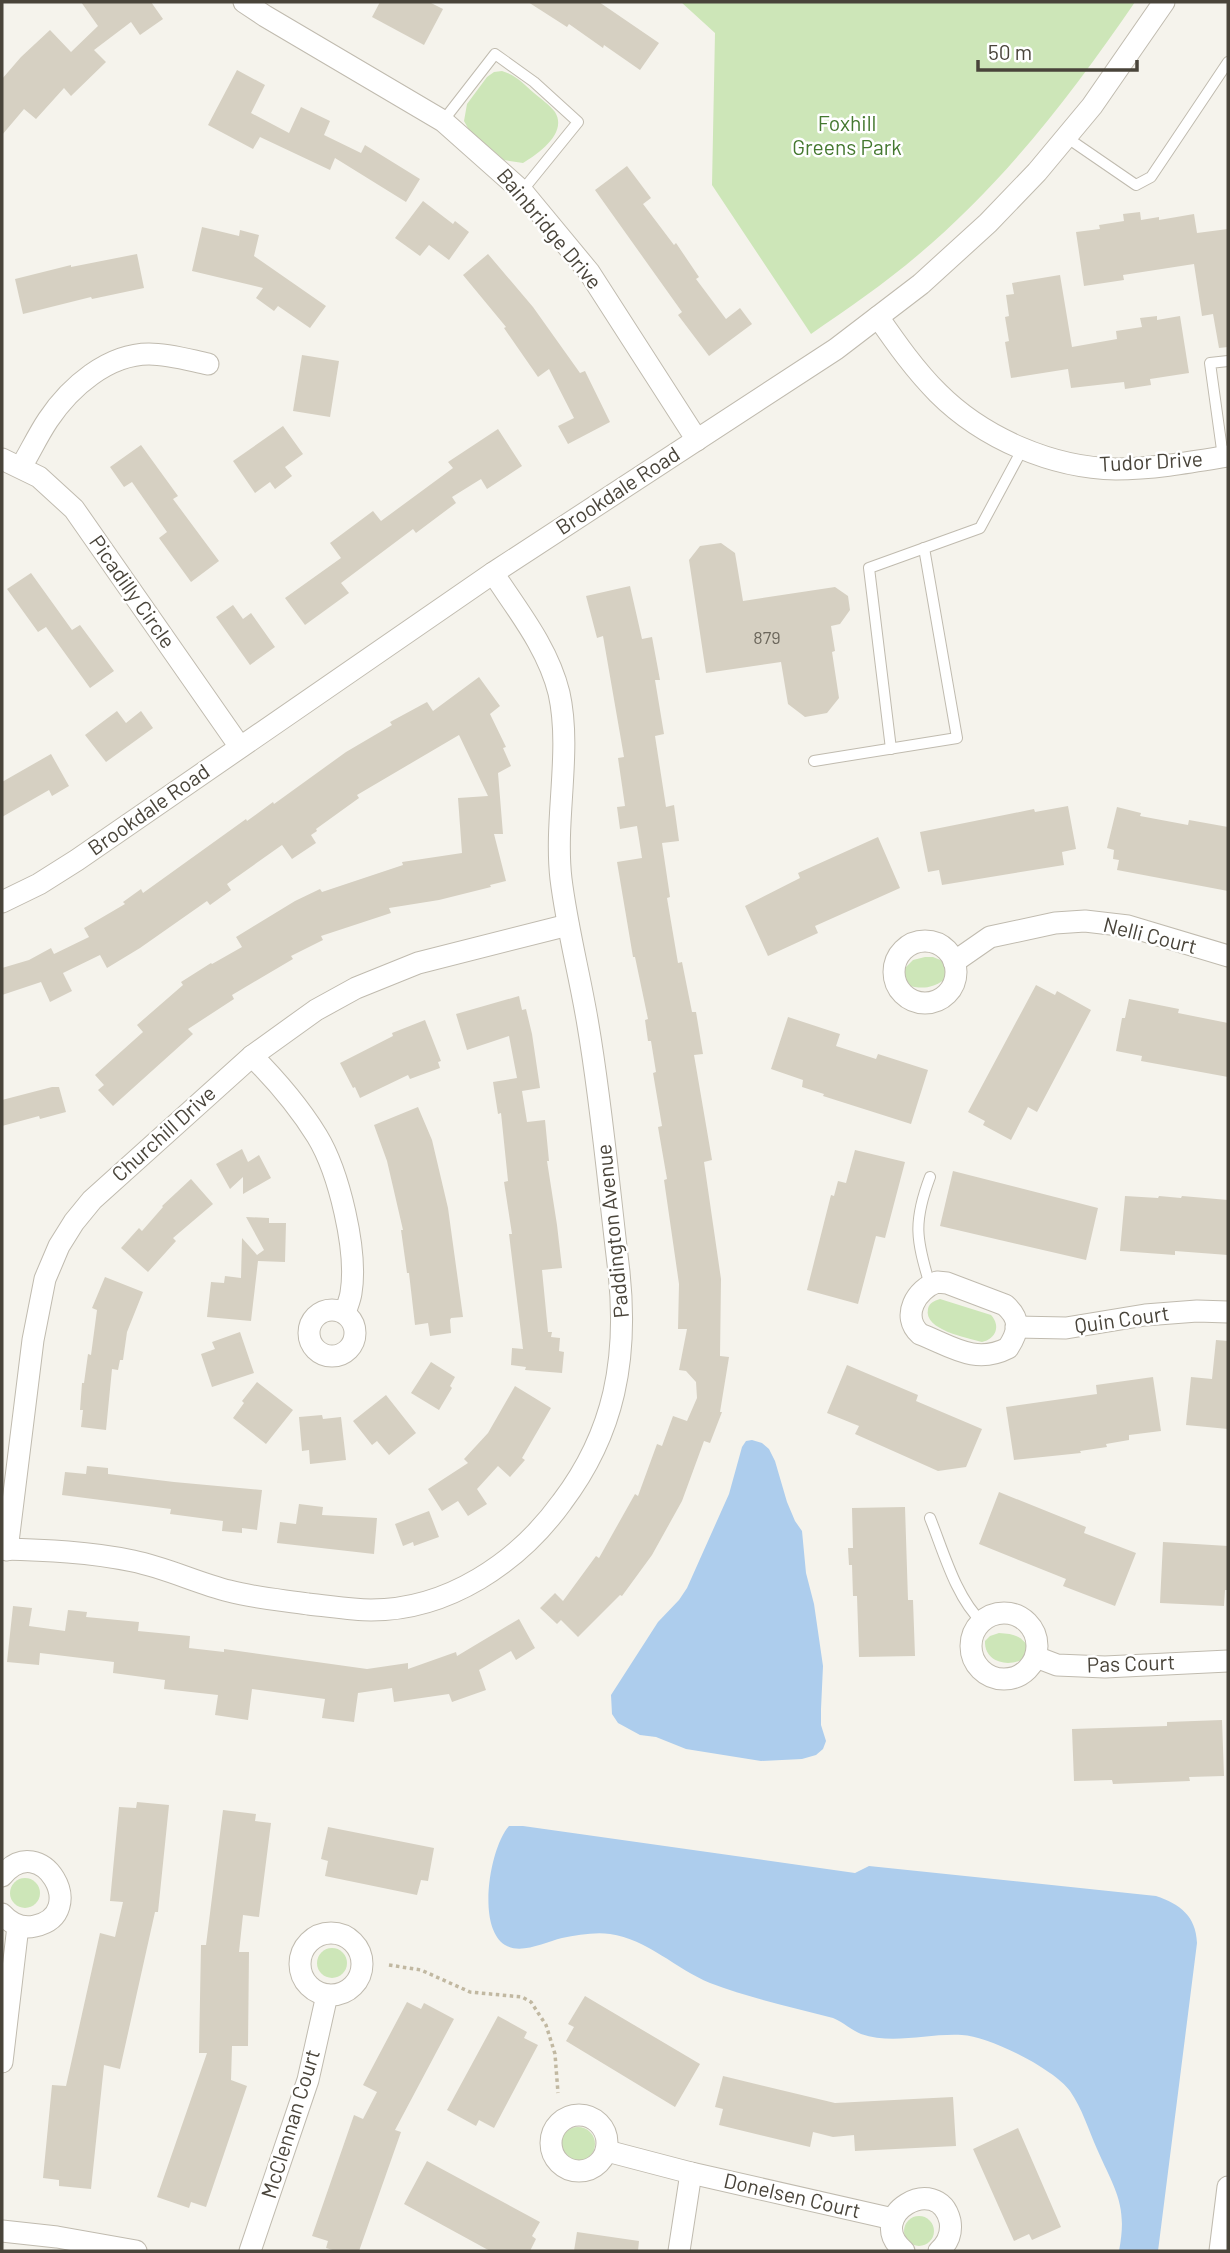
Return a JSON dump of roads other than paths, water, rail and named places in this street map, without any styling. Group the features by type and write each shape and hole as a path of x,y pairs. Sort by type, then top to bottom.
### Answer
{"street":[{"name":"Bainbridge Drive","path":"244,2 443,121 522,191 589,272 697,440"},
{"name":"Brookdale Road","path":"2,902 39,884 77,860 493,573 836,349 878,317 980,231 1037,172 1122,65 1164,2"},
{"name":"Tudor Drive","path":"878,317 902,352 937,392 978,425 1023,448 1078,465 1116,469 1226,457"},
{"path":"12,463 60,404 96,372 129,357 148,354 208,364"},
{"name":"Picadilly Circle","path":"12,463 39,477 74,509 240,747"},
{"name":"Paddington Avenue","path":"4,1549 90,1554 135,1562 259,1598 370,1610 420,1605 474,1582 528,1542 549,1521 575,1485 598,1441 612,1403 623,1336 619,1272 595,1068 568,925 559,849 562,749 559,695 550,665 533,632 493,573"},
{"name":"Nelli Court","path":"954,962 990,937 1055,923 1086,921 1128,926 1228,956"},
{"name":"Churchill Drive","path":"4,1549 38,1306 53,1258 74,1222 92,1200 252,1056 316,1010 393,971 568,925"},
{"path":"252,1056 273,1077 317,1136 336,1182 352,1259 351,1296 345,1313"},
{"path":"937,1282 947,1283 1005,1305 1016,1318 1013,1339 1008,1348 999,1353 974,1355 920,1334 912,1323 912,1307 917,1295 930,1285 937,1282"},
{"name":"Quin Court","path":"1016,1327 1066,1328 1145,1315 1197,1311 1228,1312"},
{"path":"1002,1613 1013,1614 1030,1626 1036,1636 1037,1646 1030,1667 1012,1679 990,1677 982,1671 971,1652 971,1641 982,1622 1002,1613"},
{"name":"Pas Court","path":"1035,1657 1057,1665 1105,1667 1228,1661"},
{"path":"2,1876 12,1866 33,1863 52,1873 60,1892 55,1913 39,1926 10,1920 2,2062"},
{"name":"McClennan Court","path":"250,2251 308,2080 327,1995"},
{"name":"Donelsen Court","path":"607,2151 893,2219"},
{"path":"679,2251 691,2173"},
{"path":"1220,2251 1228,2187"},
{"path":"904,2251 894,2238 893,2219 897,2211 914,2199 923,2199 941,2206 947,2214 951,2233 939,2251"},
{"path":"2,2231 57,2237 136,2251"}],"lane":[{"path":"443,121 495,54 534,82 578,122 522,191"},
{"path":"1066,137 1136,186 1151,177 1228,62"},
{"path":"1226,457 1210,363 1228,360"},
{"path":"891,749 869,568 980,528 1023,448"},
{"path":"814,761 957,738 924,548"},
{"path":"930,1177 919,1205 918,1241 930,1285"},
{"path":"930,1518 951,1572 973,1613 982,1622"}],"water":[{"path":"752,1440 769,1449 787,1502 802,1531 806,1573 814,1604 823,1666 821,1725 826,1741 823,1749 816,1755 802,1759 761,1761 686,1749 656,1737 640,1735 618,1723 612,1714 611,1695 658,1622 687,1588 729,1494 742,1447 746,1441"},
{"path":"509,1826 855,1873 869,1866 1156,1896 1179,1907 1194,1925 1197,1943 1158,2251 1119,2251 1121,2209 1082,2112 1062,2082 1004,2047 962,2035 886,2039 861,2034 833,2018 755,1998 710,1983 649,1948 610,1934 574,1936 518,1949 505,1945 496,1936 491,1922 489,1887 496,1851"}],"park label":[{"name":"Foxhill Greens Park","path":"847,136"}]}
